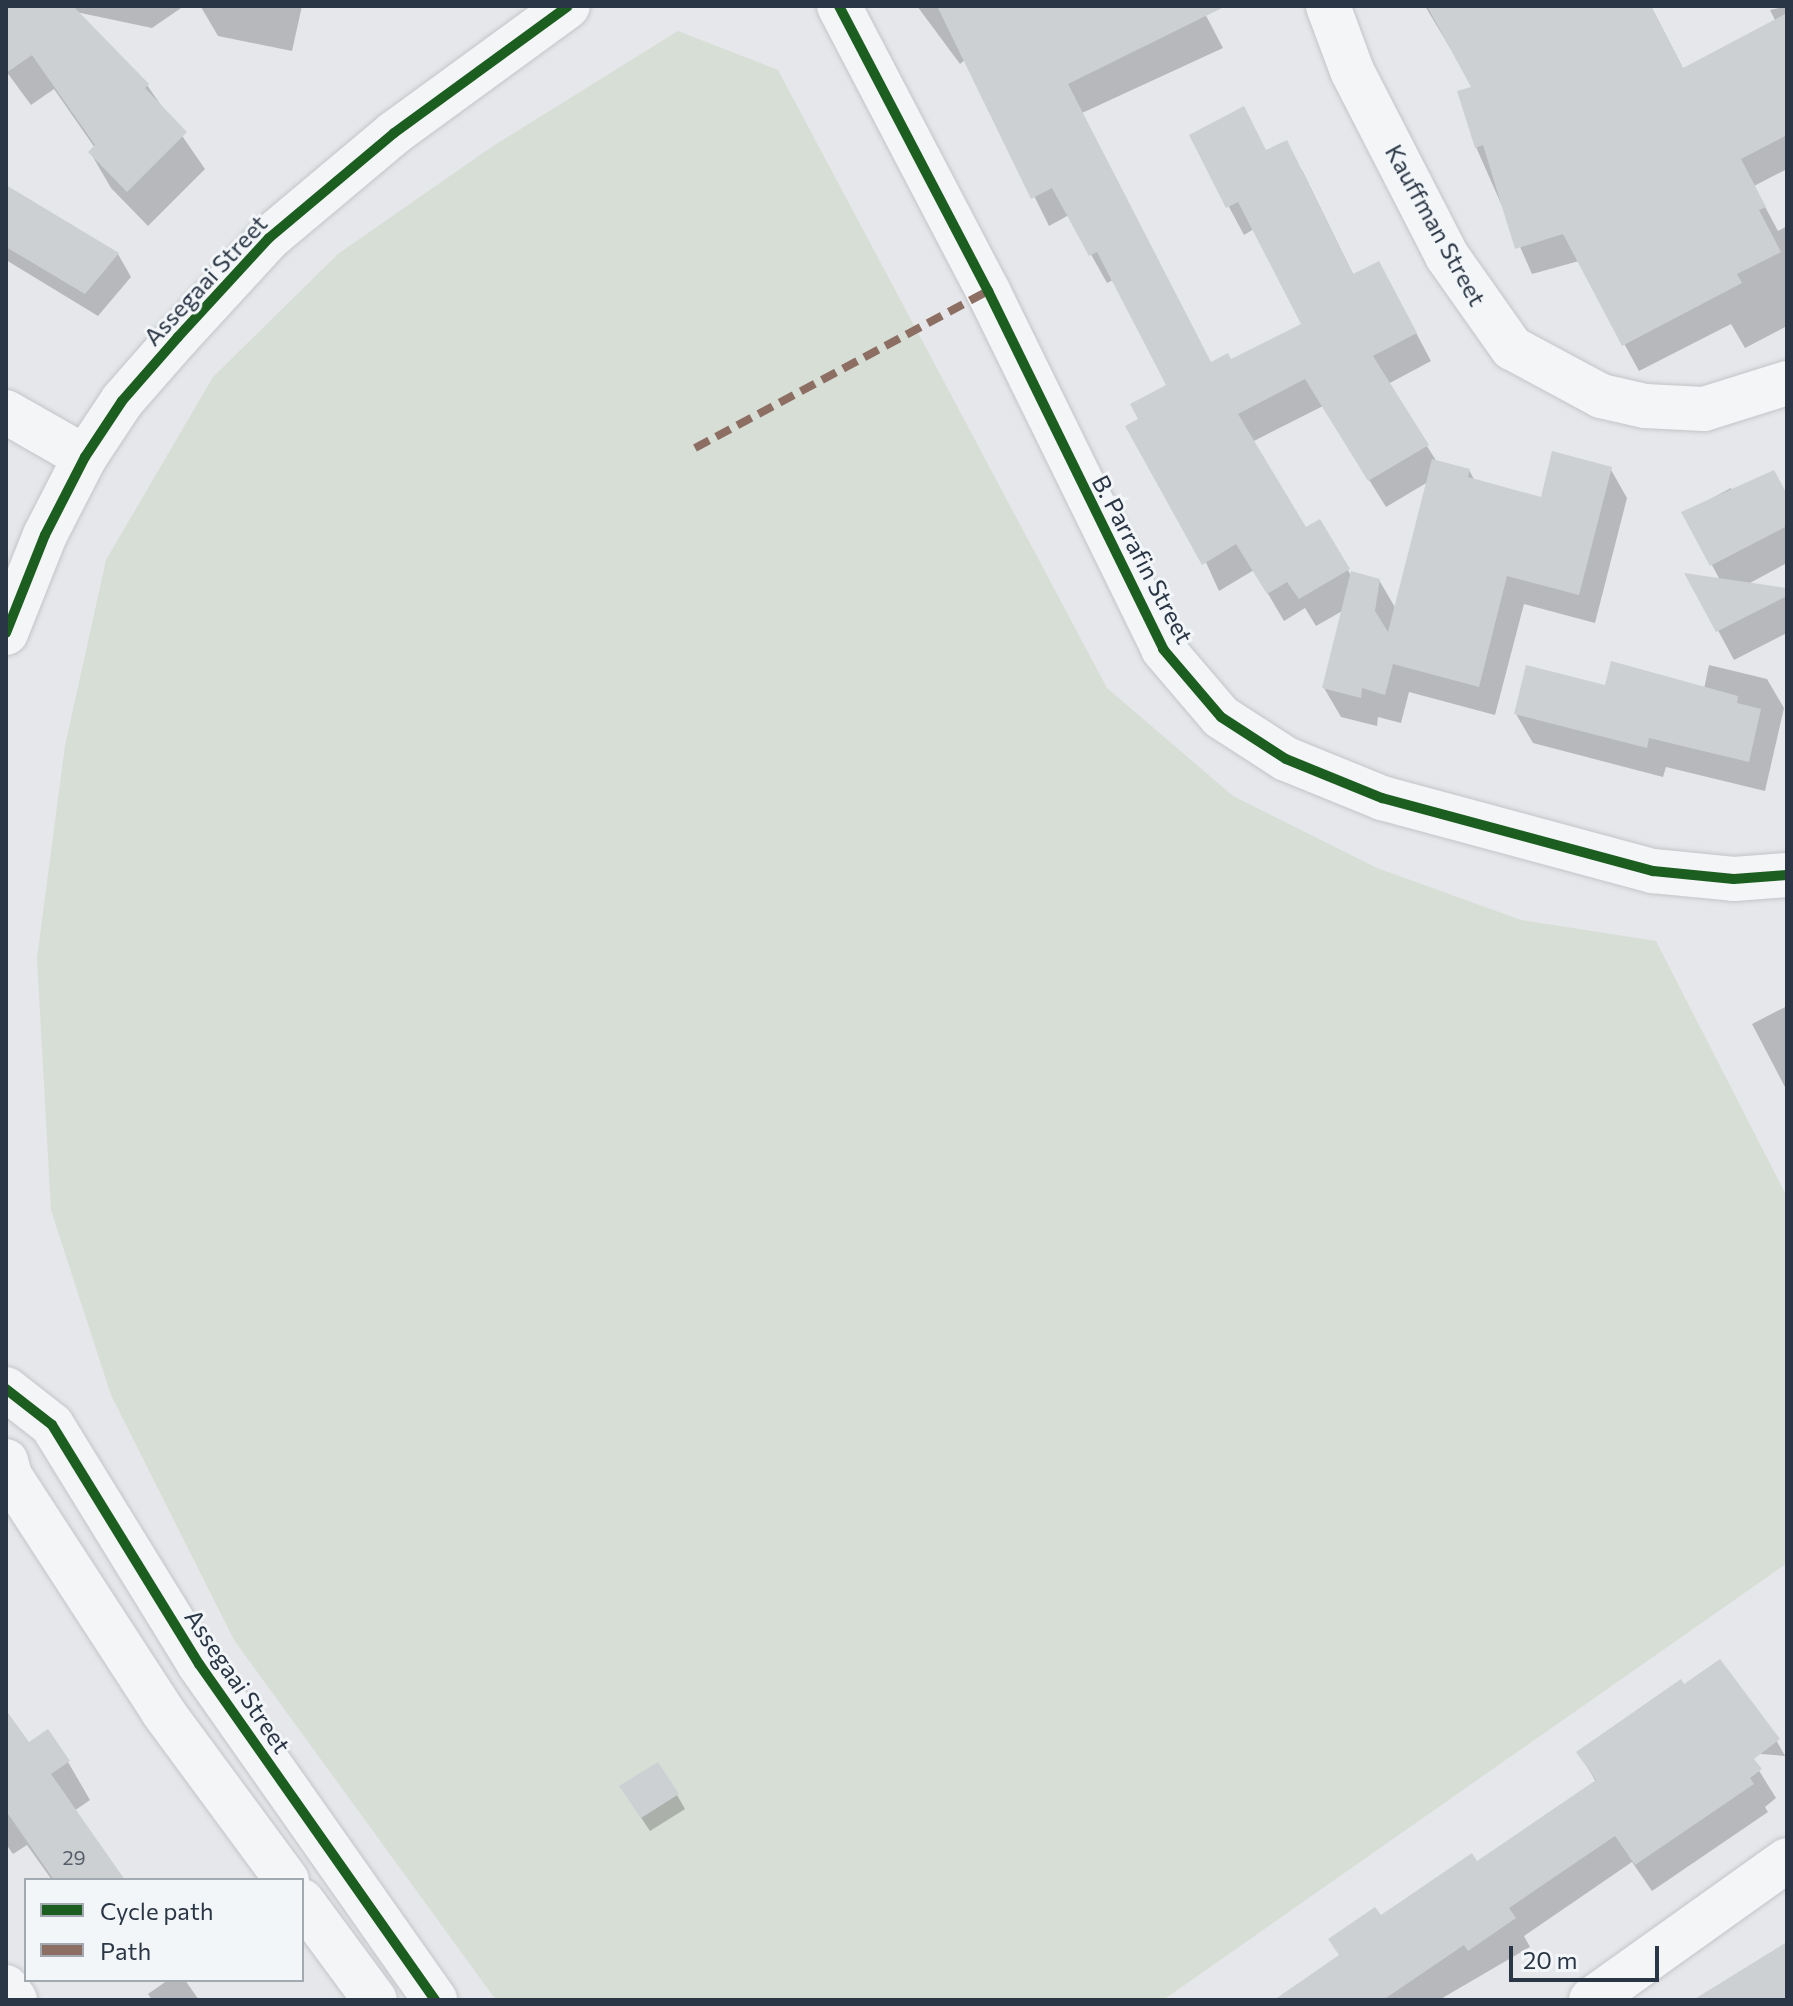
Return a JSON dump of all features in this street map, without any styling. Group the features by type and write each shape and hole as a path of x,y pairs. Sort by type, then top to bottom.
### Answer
{"street":[{"name":"Assegaai Street","path":"6,633 45,535 85,457 122,401 269,238 405,124 568,6"},
{"name":"B. Parrafin Street","path":"839,6 988,291 1163,649 1221,717 1286,759 1382,798 1653,871 1734,879 1787,875"},
{"name":"Kauffman Street","path":"1328,6 1352,71 1447,256 1512,348 1601,396 1645,406 1704,409 1787,383"},
{"path":"6,412 85,457"},
{"name":"Assegaai Street","path":"6,1389 59,1435 199,1664 435,2000"},
{"path":"6,1461 10,1476 163,1712 286,1878"},
{"path":"1591,2000 1787,1860"},
{"path":"304,1904 375,2000"},
{"path":"6,1987 15,2000"}],"shaded area":[{"path":"678,31 778,70 1107,688 1233,796 1377,868 1521,920 1656,941 1787,1197 1787,1563 1163,2000 496,2000 234,1640 111,1395 51,1210 37,958 65,746 106,560 213,377 338,254 493,146"}],"building":[{"path":"6,6 73,6 149,84 145,88 187,132 127,192 88,152 95,145 32,55 6,73"},
{"path":"937,6 1226,6 1068,84 1211,362 1228,353 1231,359 1301,324 1238,202 1226,208 1189,135 1244,106 1266,150 1287,140 1353,274 1379,261 1417,333 1373,356 1429,445 1368,481 1305,379 1238,414 1306,527 1320,519 1350,569 1299,599 1287,582 1267,594 1236,544 1202,565 1125,426 1138,419 1130,404 1166,385 1097,252 1089,256 1052,188 1031,199"},
{"path":"1427,6 1651,6 1683,68 1787,13 1787,135 1741,159 1766,207 1759,210 1781,252 1737,274 1742,283 1622,346 1563,234 1515,249 1483,145 1475,148 1457,91 1471,87"},
{"path":"6,185 119,253 85,294 6,247"},
{"path":"1552,451 1612,467 1579,595 1507,576 1479,687 1393,664 1385,695 1362,688 1361,698 1322,688 1351,571 1380,579 1375,611 1388,632 1432,459 1470,469 1468,477 1541,497"},
{"path":"1774,470 1787,494 1787,526 1710,566 1681,512"},
{"path":"1684,573 1787,588 1787,596 1716,632"},
{"path":"1611,661 1738,696 1737,703 1761,709 1749,762 1649,738 1647,748 1514,714 1526,665 1605,685"},
{"path":"1720,1659 1780,1739 1754,1759 1762,1769 1750,1778 1754,1784 1635,1865 1615,1836 1509,1908 1516,1918 1468,1951 1464,1945 1383,2000 1274,2000 1339,1955 1328,1939 1375,1907 1381,1915 1472,1853 1477,1861 1596,1780 1576,1752 1681,1679 1684,1684"},
{"path":"6,1710 29,1742 48,1729 70,1761 51,1774 124,1878 53,1878 6,1811"},
{"path":"658,1762 679,1794 641,1818 619,1786"},
{"path":"1787,1942 1787,2000 1693,2000"}],"marked path":[{"path":"695,448 988,291"}],"cycle path":[{"path":"6,633 45,535 85,457 122,401 178,337 269,238 394,133 568,6"},
{"path":"839,6 988,291 1163,649 1221,717 1286,759 1382,798 1653,871 1734,879 1787,875"},
{"path":"6,1389 52,1425 199,1664 435,2000"}]}
